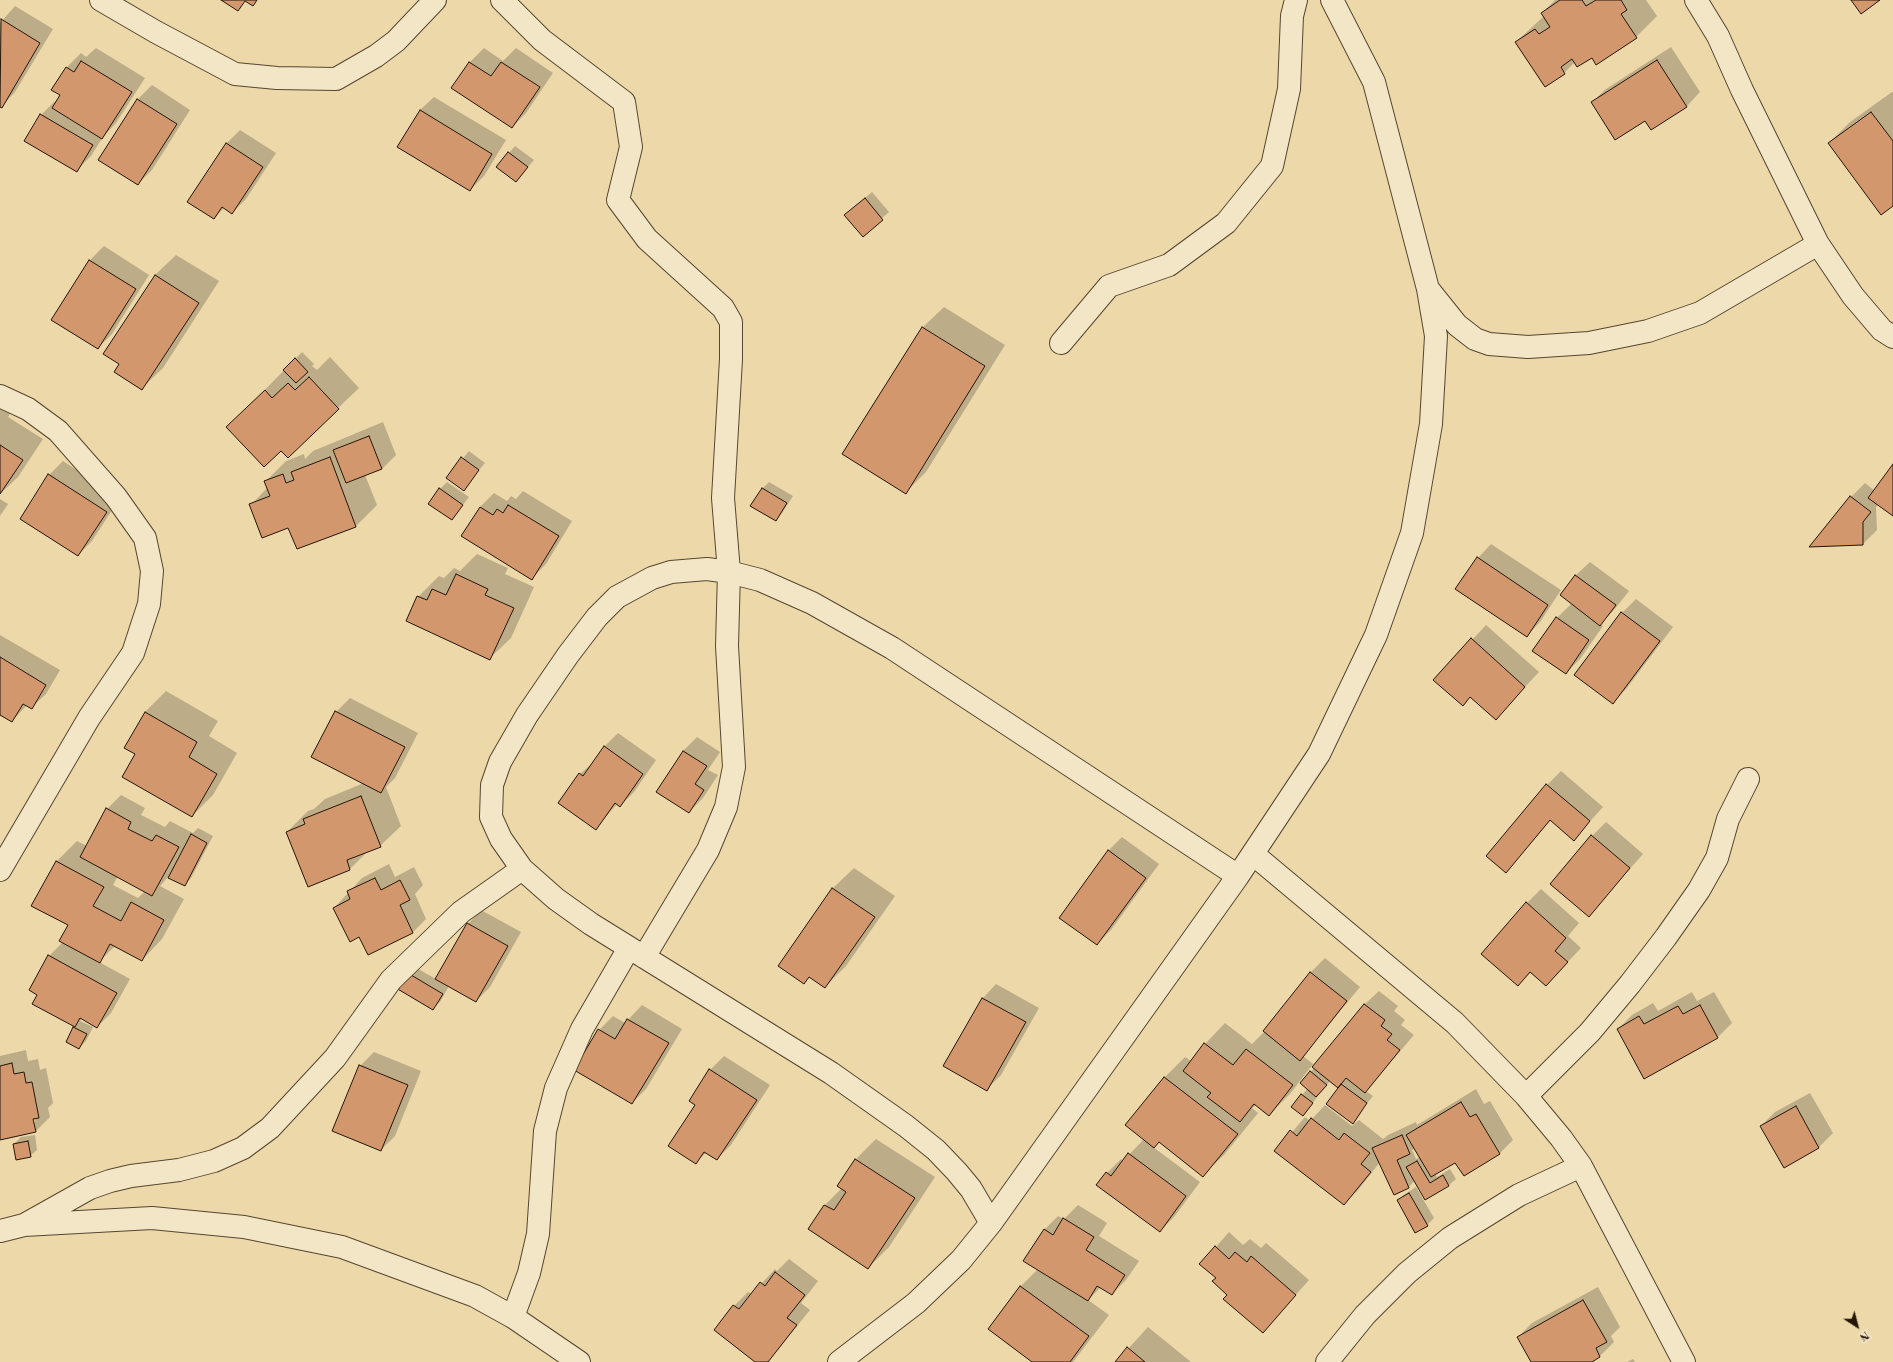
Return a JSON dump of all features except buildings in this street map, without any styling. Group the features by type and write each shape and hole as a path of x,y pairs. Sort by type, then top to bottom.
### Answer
{"street":[{"path":"101,0 156,32 235,74 277,78 336,79 376,56 435,0"},
{"path":"502,0 542,40 624,102 631,147 618,200 647,239 723,308 729,316 731,328 731,359 723,498 729,572 726,646 734,767 726,807 708,850 582,1029 556,1088 545,1131 538,1234 529,1273 513,1317"},
{"path":"1061,343 1109,286 1168,265 1226,223 1272,166 1289,89 1292,16 1296,0"},
{"path":"839,1362 916,1304 961,1260 991,1223 1238,876 1319,754 1376,634 1412,533 1431,424 1436,336 1428,289 1374,82 1332,0"},
{"path":"1696,0 1718,36 1818,244 1853,296 1882,330 1893,338"},
{"path":"1428,289 1457,325 1475,339 1489,344 1528,347 1589,342 1648,331 1700,313 1818,244"},
{"path":"0,396 28,409 58,432 116,497 144,538 152,571 149,604 133,653 89,718 0,870"},
{"path":"991,1223 971,1189 957,1172 936,1150 906,1126 831,1073 636,952 556,899 522,869 501,839 491,817 492,785 500,762 527,715 564,661 597,617 617,597 652,578 671,572 707,569 729,572 760,580 812,603 892,648 1238,876"},
{"path":"1526,1096 1590,1032 1630,984 1666,937 1698,890 1717,858 1728,819 1748,779"},
{"path":"1253,854 1455,1023 1526,1096 1561,1138 1581,1166 1684,1362"},
{"path":"24,1225 90,1188 131,1176 179,1170 214,1161 243,1148 270,1128 336,1058 391,980 461,912 522,869"},
{"path":"1327,1362 1371,1310 1407,1273 1450,1238 1519,1195 1581,1166"},
{"path":"0,1231 24,1225 152,1218 244,1227 342,1247 475,1296 513,1317 579,1362"}]}
